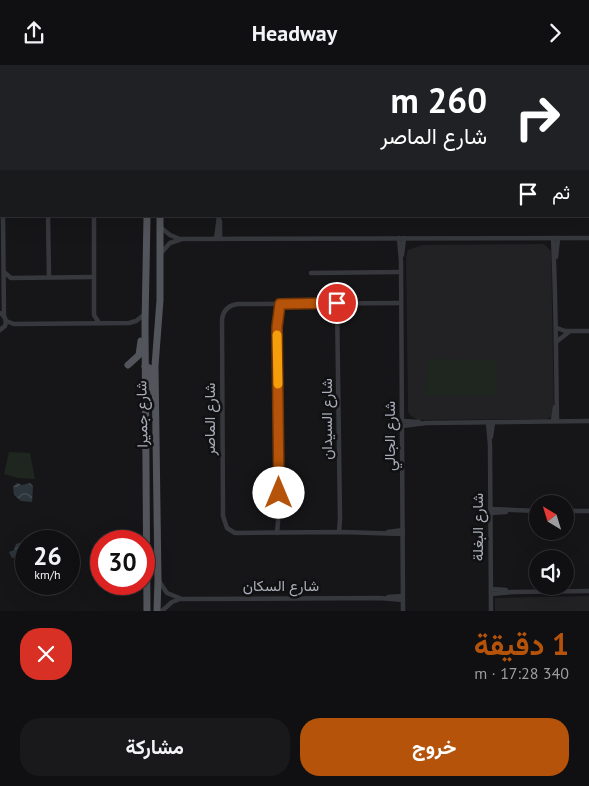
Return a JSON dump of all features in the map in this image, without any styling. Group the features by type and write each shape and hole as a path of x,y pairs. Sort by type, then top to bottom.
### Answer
{"main road":[{"name":"شارع جميرا","path":"147,611 145,314 148,217"},
{"name":"شارع جميرا","path":"158,611 155,396 160,300 160,217"},
{"path":"145,324 149,333 150,351 152,354 156,354"},
{"path":"128,365 140,354 142,331 145,324"},
{"path":"145,366 151,369 151,387 155,396"},
{"path":"139,467 146,459"}],"street":[{"path":"0,330 5,326 3,317 3,217"},
{"path":"48,217 49,277"},
{"path":"94,217 94,315 99,323"},
{"path":"218,239 219,217"},
{"path":"160,227 170,235 182,239 589,237"},
{"name":"شارع الجالي","path":"401,238 403,611"},
{"path":"555,238 557,328 555,421"},
{"path":"160,254 170,243 182,239"},
{"path":"3,271 11,277 94,277"},
{"path":"0,308 1,276 3,271"},
{"path":"311,273 401,271"},
{"path":"4,285 11,277"},
{"name":"شارع الماصر","path":"401,305 339,303 233,305 225,310 222,320 224,521 228,530 235,533 403,532"},
{"name":"شارع السيدان","path":"339,303 340,532"},
{"path":"278,304 279,533"},
{"path":"3,317 14,324 131,323 145,314"},
{"path":"88,323 94,315"},
{"path":"557,328 570,331 589,331"},
{"path":"556,342 570,331"},
{"path":"402,424 589,421"},
{"name":"شارع البغلة","path":"490,422 491,611"},
{"path":"490,511 529,511"},
{"path":"574,511 589,511"},
{"path":"158,580 167,593 182,599"},
{"path":"491,592 589,591"},
{"name":"شارع السكان","path":"182,599 403,598"},
{"path":"162,611 172,603 182,599"}],"shaded area":[{"path":"544,244 551,251 554,411 552,416 547,419 418,420 411,416 408,412 406,257 408,250 422,245"},
{"path":"427,359 497,360 497,395 426,395"},
{"path":"9,452 30,453 35,479 18,478 4,474"},
{"path":"589,596 589,611 495,611 495,598"}],"water":[{"path":"17,483 22,485 30,483 33,486 32,502 21,501 14,495 13,487"},
{"path":"15,547 15,558 12,558 9,552 14,550"}],"slow traffic":[{"path":"277,335 278,384"}],"route":[{"path":"279,493 277,327 280,304 337,303"}]}
